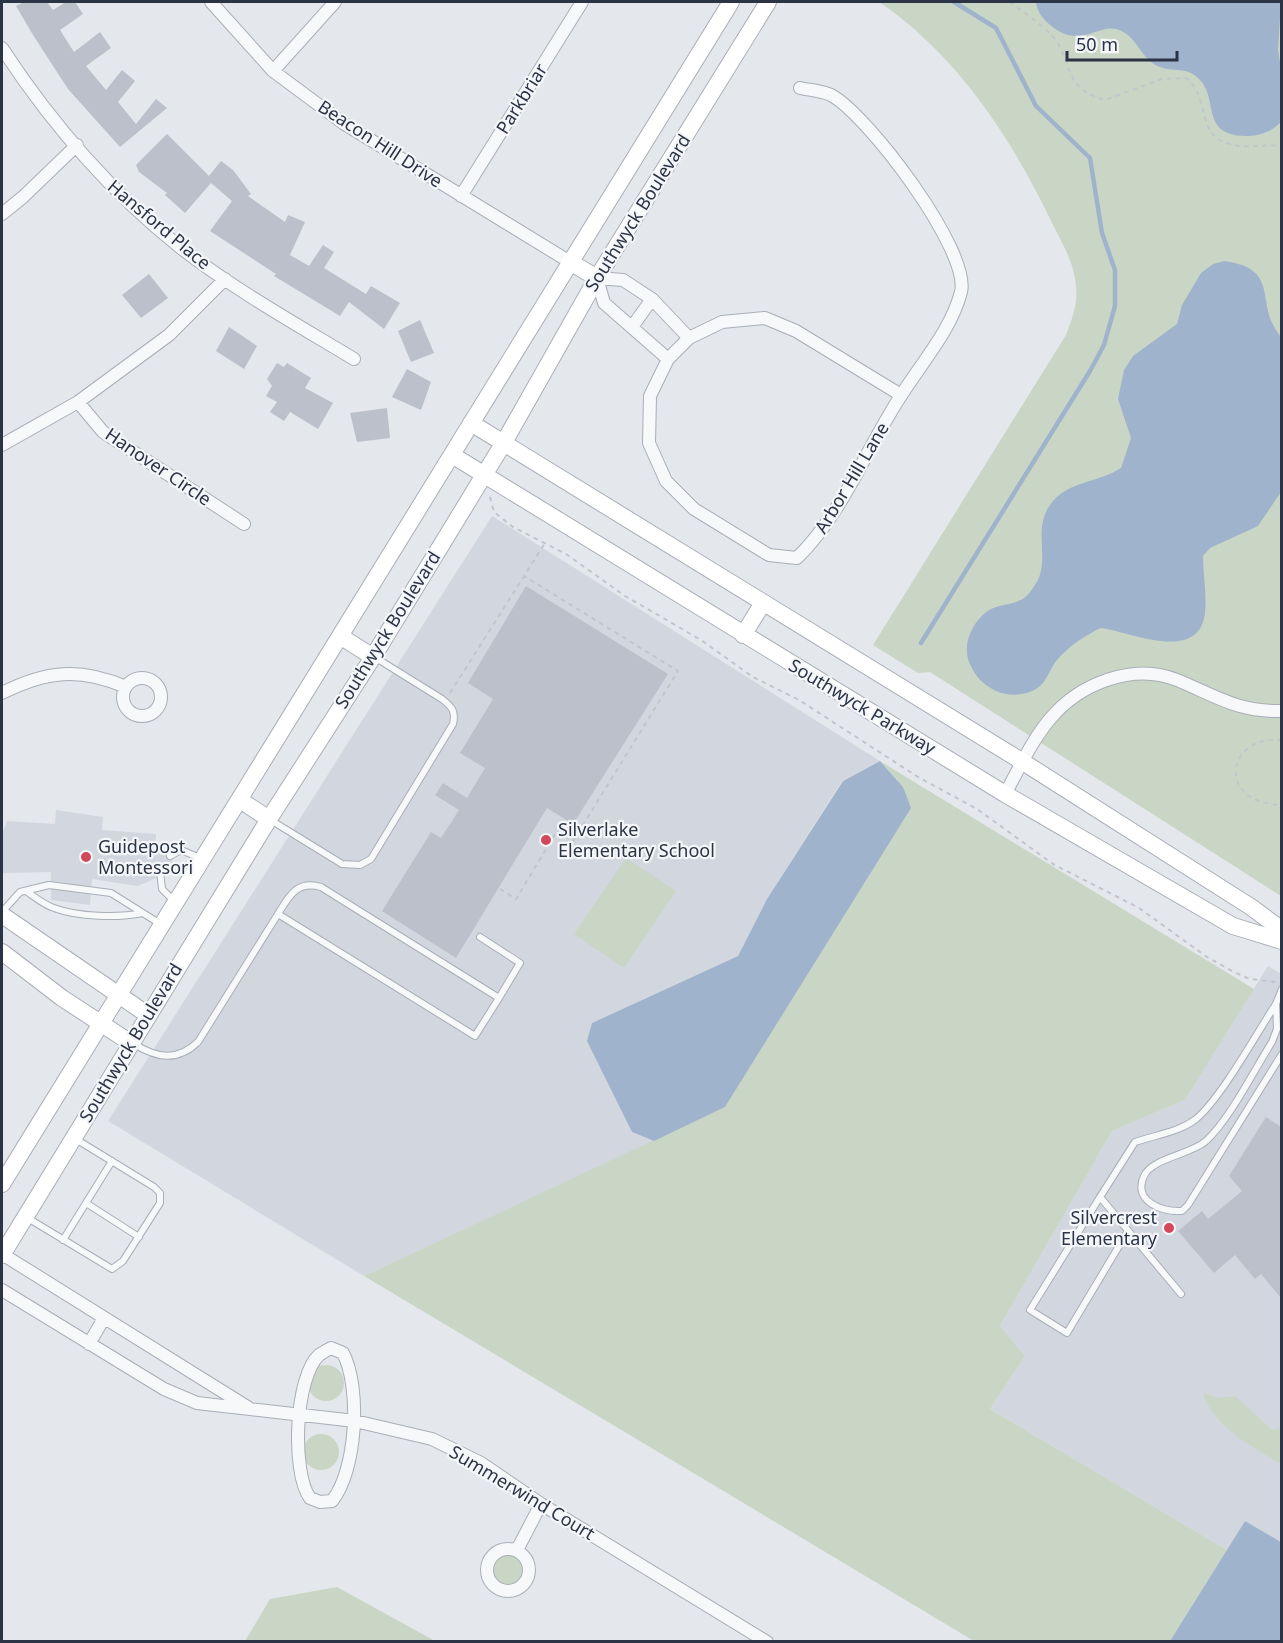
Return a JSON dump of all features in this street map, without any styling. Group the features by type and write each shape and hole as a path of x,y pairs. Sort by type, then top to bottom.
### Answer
{"street":[{"name":"Beacon Hill Drive","path":"211,2 273,71 343,123 570,262"},
{"path":"273,71 334,2"},
{"name":"Parkbriar","path":"461,196 582,2"},
{"name":"Southwyck Boulevard","path":"2,1184 731,2"},
{"name":"Southwyck Boulevard","path":"2,1254 269,819 373,657 503,444 597,278 768,2"},
{"name":"Hansford Place","path":"2,48 51,118 106,181 144,216 225,279 354,359"},
{"name":"Arbor Hill Lane","path":"668,359 650,396 649,443 666,482 694,509 769,555 797,558 817,538 901,395 942,334 962,290 953,254 912,182 857,116 830,95 800,88"},
{"path":"2,214 23,197 76,145"},
{"path":"570,262 597,278 623,280 652,299 689,338"},
{"path":"597,278 604,303 668,359 689,338 722,322 765,318 796,331 901,395"},
{"path":"2,445 78,402 168,335 225,279"},
{"path":"632,327 652,299"},
{"name":"Hanover Circle","path":"78,402 103,432 244,524"},
{"name":"Southwyck Parkway","path":"471,423 1023,762 1251,907 1281,930"},
{"name":"Southwyck Parkway","path":"452,455 1005,794 1233,926 1281,941"},
{"path":"743,635 763,603"},
{"path":"340,636 373,657"},
{"path":"2,693 24,682 49,675 75,673 101,676 126,687"},
{"path":"1005,794 1048,720 1065,703 1107,680 1130,674 1153,674 1176,680 1222,702 1281,711"},
{"path":"240,800 269,819"},
{"path":"2,913 148,1015"},
{"path":"2,952 131,1043"},
{"name":"Summerwind Court","path":"2,1254 253,1411"},
{"name":"Summerwind Court","path":"2,1290 164,1389 197,1403 356,1421 432,1439 481,1463 541,1504 767,1641"},
{"path":"89,1344 105,1318"},
{"path":"331,1348 343,1353 350,1367 356,1421 340,1491 332,1501 320,1502 310,1498 302,1477 297,1440 298,1414 310,1370 318,1356 331,1348"},
{"path":"517,1550 541,1504"}],"lane":[{"path":"269,819 342,864 360,865 370,859 453,724 455,715 445,701 373,657"},
{"path":"170,856 181,850 203,860"},
{"path":"160,871 162,889 177,903"},
{"path":"131,1043 149,1054 171,1056 187,1053 198,1042 294,890 311,884 321,887 499,998"},
{"path":"2,913 13,897 49,885 99,890 122,898 163,926"},
{"path":"26,891 54,908 62,910 122,917 144,913"},
{"path":"278,914 475,1036 520,963 480,937"},
{"path":"1128,1231 1067,1333 1030,1310 1135,1142 1176,1130 1196,1119 1212,1102 1276,1004 1281,989"},
{"path":"1276,1004 1281,1022"},
{"path":"1276,1004 1277,1029 1272,1042 1208,1140 1193,1151 1152,1166 1145,1173 1143,1191 1150,1204 1169,1212 1182,1211 1281,1056"},
{"path":"25,1216 112,1269 123,1261 139,1237 161,1197 154,1187 74,1138"},
{"path":"63,1240 112,1161"},
{"path":"1100,1197 1181,1294"},
{"path":"86,1203 139,1237"}],"path":[{"path":"1010,2 1056,41 1072,80 1082,91 1106,100 1162,79 1186,78 1200,93 1205,122 1211,133 1222,142 1244,146 1281,146"},
{"path":"484,475 494,512 513,527 596,573 625,596 701,640 753,677 799,700 918,777 977,809 1053,864 1138,908 1207,957 1250,980 1281,984"},
{"path":"445,701 544,543"},
{"path":"500,889 516,899 556,831 573,841 678,671 524,576"},
{"path":"1281,740 1260,740 1247,746 1241,753 1236,769 1239,781 1246,793 1254,799 1281,806"}],"shaded area":[{"name":"Silverlake Elementary School","path":"492,516 880,761 842,781 767,899 738,956 592,1023 632,1132 654,1141 364,1276 108,1121"},
{"name":"Guidepost Montessori","path":"56,810 103,817 102,830 156,834 155,855 160,852 173,858 169,873 137,886 92,879 90,905 51,900 51,872 2,873 2,834 7,821 55,824"},
{"name":"Silvercrest Elementary","path":"1268,966 1281,974 1281,1542 1245,1521 1227,1550 990,1409 1025,1356 1000,1326 1112,1131 1185,1100"}],"green space":[{"path":"879,2 1281,2 1281,896 930,672 918,673 873,645 1066,335 1076,299 1075,278 1064,246 1036,191 1000,129 957,73 933,47"},
{"path":"880,761 1254,989 1185,1100 1112,1131 1000,1326 1025,1356 990,1409 1227,1550 1170,1641 974,1641 364,1276 725,1107 898,781"},
{"path":"626,858 676,891 624,968 574,934"},
{"path":"326,1365 339,1370 344,1383 339,1396 326,1401 313,1396 308,1383 313,1370"},
{"path":"1203,1393 1220,1398 1235,1396 1272,1430 1281,1428 1281,1464 1246,1443 1225,1426 1208,1405"},
{"path":"321,1434 334,1439 339,1452 334,1465 321,1470 308,1465 303,1452 308,1439"},
{"path":"511,1550 524,1555 529,1568 524,1581 511,1586 498,1581 493,1568 498,1555"},
{"path":"337,1587 435,1641 245,1641 270,1599"}],"water":[{"path":"1036,2 1281,2 1278,50 1281,68 1281,122 1269,131 1260,134 1245,136 1231,134 1221,129 1216,122 1204,86 1194,75 1154,64 1130,37 1116,29 1082,36 1072,36 1061,32 1044,19"},
{"path":"1224,261 1242,265 1254,272 1261,280 1273,325 1281,337 1281,492 1258,526 1210,548 1203,556 1205,613 1200,628 1190,637 1177,641 1162,641 1101,628 1067,650 1037,688 1018,695 996,691 980,679 969,662 967,647 970,633 978,620 989,610 1024,598 1038,580 1042,561 1042,523 1050,505 1057,497 1073,487 1121,468 1131,438 1118,399 1124,370 1133,356 1177,324 1182,305 1201,273 1213,264"},
{"path":"880,761 903,787 911,808 725,1107 654,1141 632,1132 587,1041 592,1023 738,956 767,899 843,781"},
{"path":"1245,1521 1281,1542 1281,1641 1170,1641"}],"building":[{"path":"24,2 47,2 53,10 66,2 75,2 83,14 60,30 74,52 100,32 111,48 86,66 106,90 122,70 135,81 118,102 136,124 156,99 167,108 120,147 68,89 16,6"},
{"path":"167,134 209,176 221,161 233,170 251,194 248,196 285,222 288,215 305,222 290,255 309,266 323,245 334,252 324,268 366,294 371,286 400,303 384,329 349,302 340,316 274,276 276,274 210,231 232,201 211,183 185,213 165,195 167,193 139,172 136,165"},
{"path":"149,274 168,298 141,318 122,295"},
{"path":"420,320 434,353 411,362 398,331"},
{"path":"229,327 257,346 244,369 216,351"},
{"path":"277,363 284,367 287,363 311,378 305,388 333,403 318,429 290,412 284,421 270,412 277,402 266,396 272,386 267,379"},
{"path":"407,369 431,382 421,410 392,397"},
{"path":"387,408 390,438 357,442 350,413"},
{"name":"Silverlake Elementary School","path":"526,586 668,674 573,824 547,808 456,958 382,911 431,832 441,838 459,810 435,795 443,783 467,798 485,768 460,753 493,699 468,683"},
{"name":"Silvercrest Elementary","path":"1266,1117 1281,1127 1281,1298 1261,1274 1255,1279 1235,1255 1214,1273 1178,1231 1202,1211 1208,1219 1242,1191 1229,1176"}],"waterway":[{"path":"921,643 1090,371 1104,345 1115,306 1115,270 1102,233 1090,158 1036,106 996,28 954,2"}],"place":[{"name":"Silverlake Elementary School","path":"546,840"},
{"name":"Guidepost Montessori","path":"86,857"},
{"name":"Silvercrest Elementary","path":"1169,1228"}]}
